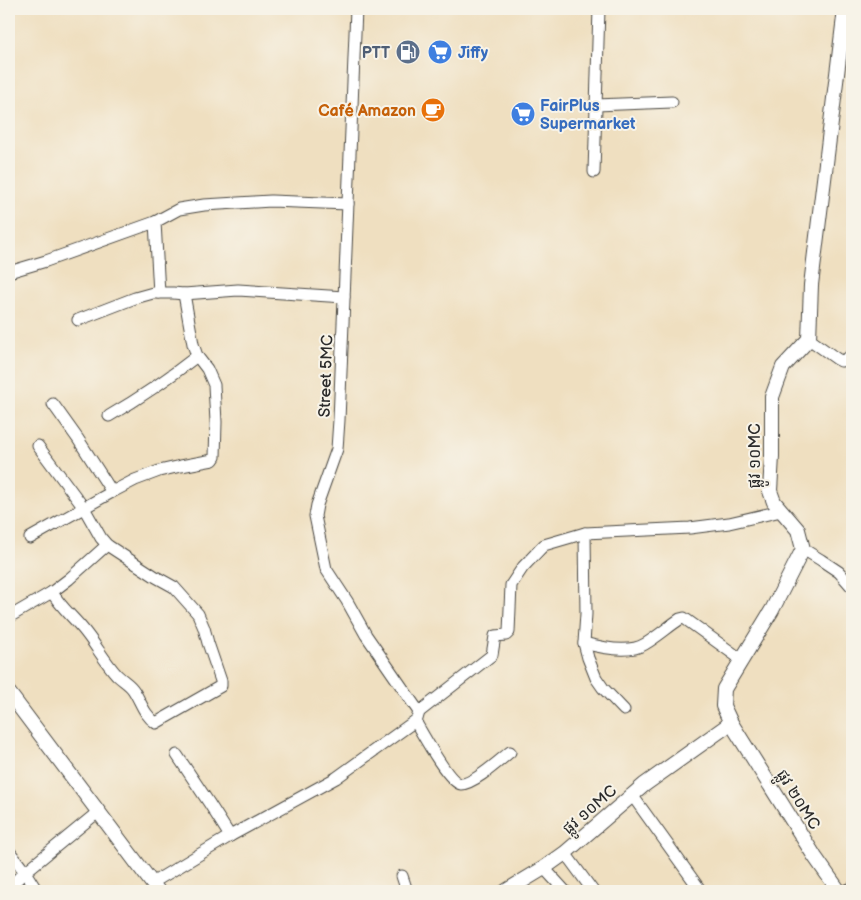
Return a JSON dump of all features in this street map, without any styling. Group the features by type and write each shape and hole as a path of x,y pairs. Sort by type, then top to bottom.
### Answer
{"street":[{"name":"Street 5MC","path":"356,9 337,449 317,505 315,516 326,569 417,717 447,772 454,780 462,784 492,768 510,752"},
{"path":"594,172 599,9"},
{"path":"845,9 811,285 809,339 841,361 848,359 852,354"},
{"path":"596,105 672,102"},
{"path":"9,272 46,261 155,222 179,209 204,205 271,201 348,204"},
{"path":"155,222 159,293"},
{"path":"78,320 153,293 184,294 238,290 344,298"},
{"path":"30,538 135,480 159,471 213,460 216,422 214,385 207,369 197,356 193,344 184,294"},
{"name":"ផ្លូវ ១០MC","path":"803,549 798,530 774,502 770,491 772,396 783,367 809,339"},
{"path":"109,416 175,374 197,356"},
{"path":"53,404 112,492"},
{"path":"38,446 84,508 107,545 174,587 198,614 222,681 221,686 156,723 151,720 144,710 129,684 124,682 108,665 84,630 52,592"},
{"path":"9,694 155,887 230,836 336,778 417,717 492,655 496,636 506,635 509,632 511,585 523,567 544,545 585,532 690,528 729,523 781,511"},
{"path":"585,532 586,614 584,643 596,678 624,710"},
{"path":"9,617 52,592 107,545"},
{"path":"731,723 723,706 724,689 772,610 803,549 839,572 852,587"},
{"path":"584,643 600,647 632,649 644,645 684,618 742,660"},
{"name":"ផ្លូវ ១០MC","path":"506,891 544,868 665,769 731,723"},
{"name":"ផ្លូវ ២០MC","path":"731,723 838,891"},
{"path":"177,755 230,836"},
{"path":"632,795 701,891"},
{"path":"9,888 25,872 98,812"},
{"path":"9,851 37,891"},
{"path":"564,853 593,891"},
{"path":"544,868 565,891"},
{"path":"402,876 407,891"},
{"path":"845,891 852,888"}],"place":[{"name":"PTT","path":"408,52"},
{"name":"Jiffy","path":"440,52"},
{"name":"Café Amazon","path":"433,110"},
{"name":"FairPlus Supermarket","path":"523,114"}]}
